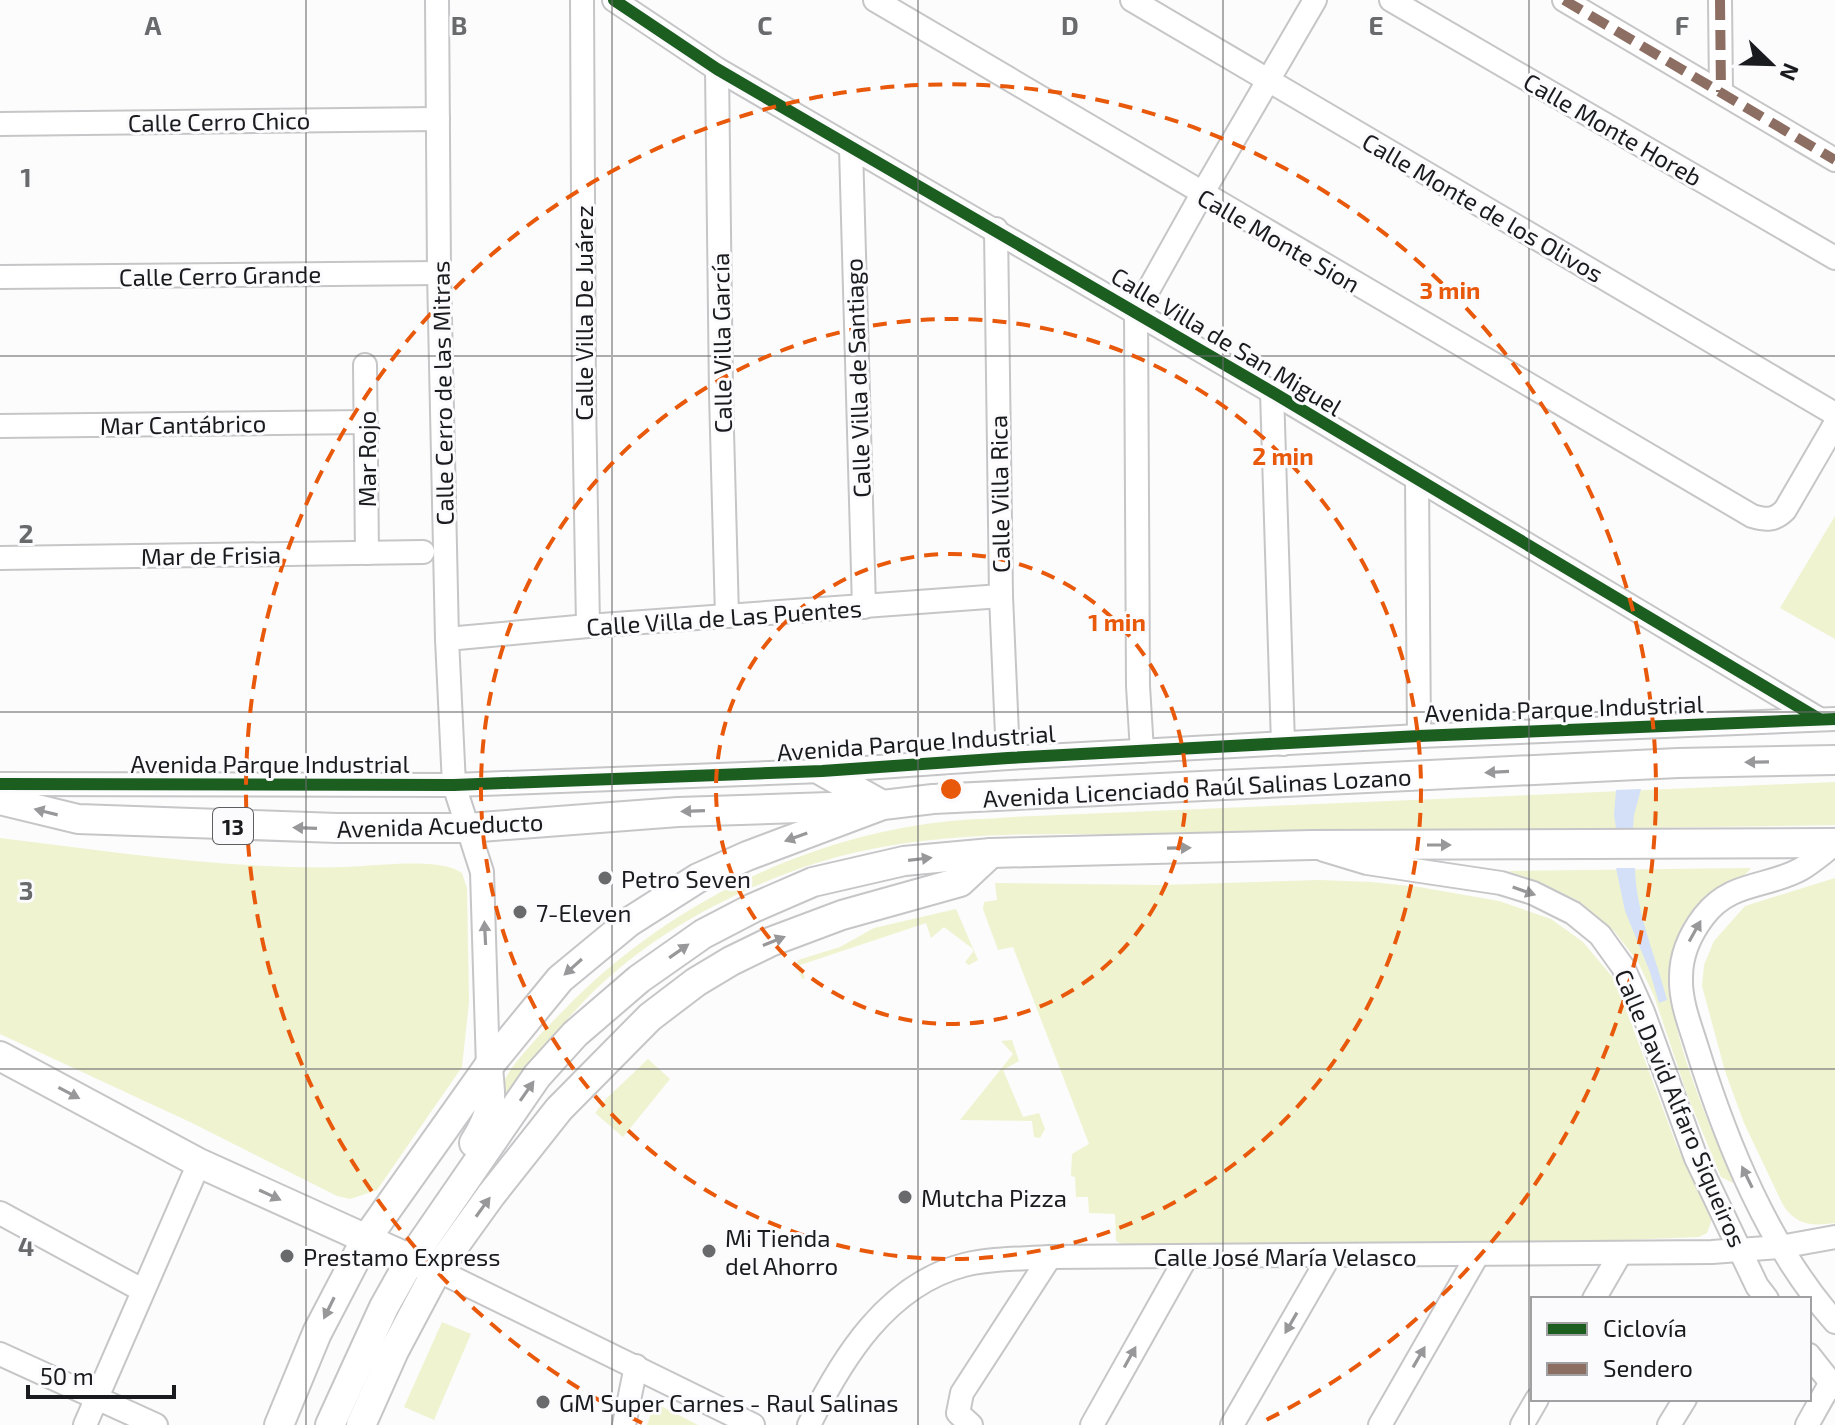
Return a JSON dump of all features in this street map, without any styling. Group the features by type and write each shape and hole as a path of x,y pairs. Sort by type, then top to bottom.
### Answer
{"main road":[{"name":"Avenida Licenciado Raúl Salinas Lozano","path":"279,1425 317,1333 366,1239 488,1067 560,979 629,922 698,878 747,856 883,805 933,799 1678,763 1835,760"},
{"path":"822,771 883,805"},
{"name":"Avenida Acueducto","path":"0,800 78,819 337,828 467,828 678,812 883,805"},
{"path":"361,1425 394,1351 450,1200 537,1076 575,1034 639,979 703,934 813,882 894,863 991,853 1311,845 1835,844"},
{"path":"330,1425 378,1319 491,1195 559,1109 650,1017 696,982 770,942 842,915 960,882 991,853"},
{"path":"0,1056 199,1163 424,1265"},
{"path":"450,1200 450,1182 488,1120 491,1106 488,1067"}],"street":[{"name":"Calle Cerro de las Mitras","path":"437,0 447,639 454,785 482,872 488,1067"},
{"name":"Calle Villa De Juárez","path":"582,0 588,626"},
{"name":"Calle Villa de San Miguel","path":"614,0 717,69 996,229 1827,719"},
{"name":"Calle Monte Sion","path":"875,0 1752,516 1770,520 1785,510 1835,424"},
{"name":"Calle Monte de los Olivos","path":"1132,0 1835,414"},
{"path":"1142,751 1138,686 1136,312 1315,0"},
{"name":"Calle Monte Horeb","path":"1391,0 1835,258"},
{"path":"1564,0 1595,9 1721,92 1835,160"},
{"path":"1720,0 1721,92"},
{"name":"Calle Villa García","path":"717,69 727,616"},
{"name":"Calle Cerro Chico","path":"0,124 438,119"},
{"name":"Calle Villa de Santiago","path":"851,148 864,607"},
{"name":"Calle Villa Rica","path":"996,229 1001,596 1008,758"},
{"name":"Calle Cerro Grande","path":"0,277 439,273"},
{"name":"Mar Rojo","path":"365,365 367,553"},
{"path":"1272,392 1283,744"},
{"name":"Mar Cantábrico","path":"0,426 366,422"},
{"path":"1417,479 1419,736"},
{"name":"Mar de Frisia","path":"0,558 423,552"},
{"name":"Calle Villa de Las Puentes","path":"447,639 1001,596"},
{"name":"Avenida Parque Industrial","path":"0,784 454,785 822,771 1419,736 1827,719"},
{"name":"Calle David Alfaro Siqueiros","path":"1835,844 1799,870 1736,890 1720,899 1693,933 1683,957 1681,977 1682,999 1737,1156 1780,1247 1813,1298 1835,1322"},
{"name":"Calle David Alfaro Siqueiros","path":"1311,845 1367,863 1501,883 1573,913 1600,935 1623,967 1643,1012 1696,1158 1741,1251 1757,1295"},
{"path":"85,1425 199,1163"},
{"path":"0,1213 142,1290"},
{"name":"Calle José María Velasco","path":"809,1425 852,1350 876,1320 906,1293 936,1275 966,1265 1050,1257 1741,1251 1835,1237"},
{"path":"1380,1425 1478,1254"},
{"path":"1595,1297 1620,1254"},
{"path":"1232,1425 1330,1255"},
{"path":"1092,1425 1187,1256"},
{"path":"964,1419 962,1393 1050,1257"},
{"path":"424,1265 753,1425"},
{"path":"0,1354 156,1425"},
{"path":"1807,1425 1833,1386 1811,1358"},
{"path":"624,1425 636,1366"},
{"path":"1522,1425 1536,1401"},
{"path":"1669,1425 1684,1401"}],"green space":[{"path":"1835,516 1835,639 1780,608"},
{"path":"1835,782 1835,825 1040,834 936,839 835,858 785,874 731,897 653,942 607,979 574,1012 500,1105 504,1081 531,1045 603,973 646,939 740,882 790,860 896,829 950,821 1012,817"},
{"path":"0,838 217,863 304,867 423,864 452,868 462,873 467,888 469,1002 462,1067 377,1190 350,1199 337,1196 190,1122 0,1034"},
{"path":"1751,868 1714,892 1703,903 1689,926 1671,970 1674,1017 1682,1046 1714,1135 1735,1180 1733,1183 1721,1177 1688,1097 1654,996 1638,962 1614,931 1577,900 1508,871"},
{"path":"1835,878 1835,1223 1812,1224 1800,1221 1783,1205 1744,1123 1725,1071 1702,986 1704,965 1714,941 1745,906"},
{"path":"1319,880 1419,887 1499,901 1551,919 1583,942 1615,980 1676,1144 1712,1219 1707,1233 1699,1237 1600,1241 1198,1244 1156,1248 1133,1247 1116,1241 1115,1214 1089,1213 1088,1197 1076,1197 1075,1177 1071,1176 1072,1154 1089,1144 1013,947 998,950 983,909 984,902 997,900 995,883 1162,885"},
{"path":"956,909 978,960 969,965 965,962 973,949 944,927 931,938 926,923 800,965 805,978 802,979 796,965 798,960 840,947 874,928"},
{"path":"1012,1040 1019,1061 1003,1070 1023,1117 1039,1113 1045,1129 1040,1138 1034,1137 1032,1121 960,1120 1013,1054 1001,1041"},
{"path":"648,1059 670,1079 623,1137 595,1113"},
{"path":"442,1322 471,1334 434,1420 404,1407"},
{"path":"660,1407 698,1425 647,1425 651,1413"}],"water":[{"path":"1641,789 1633,828 1616,828 1616,790"},
{"path":"1616,868 1635,868 1643,918 1667,1000 1659,1003 1625,911"}],"marked path":[{"path":"1564,0 1835,160"},
{"path":"1720,0 1721,92"}],"cycle path":[{"path":"614,0 717,69 1272,392 1819,719"},
{"path":"0,784 454,785 822,771 1419,736 1835,719"}],"place":[{"name":"Petro Seven","path":"605,878"},
{"name":"7-Eleven","path":"520,912"},
{"name":"Mutcha Pizza","path":"905,1197"},
{"name":"Mi Tienda del Ahorro","path":"709,1251"},
{"name":"Prestamo Express","path":"287,1256"},
{"name":"GM Super Carnes - Raul Salinas","path":"543,1402"}]}
